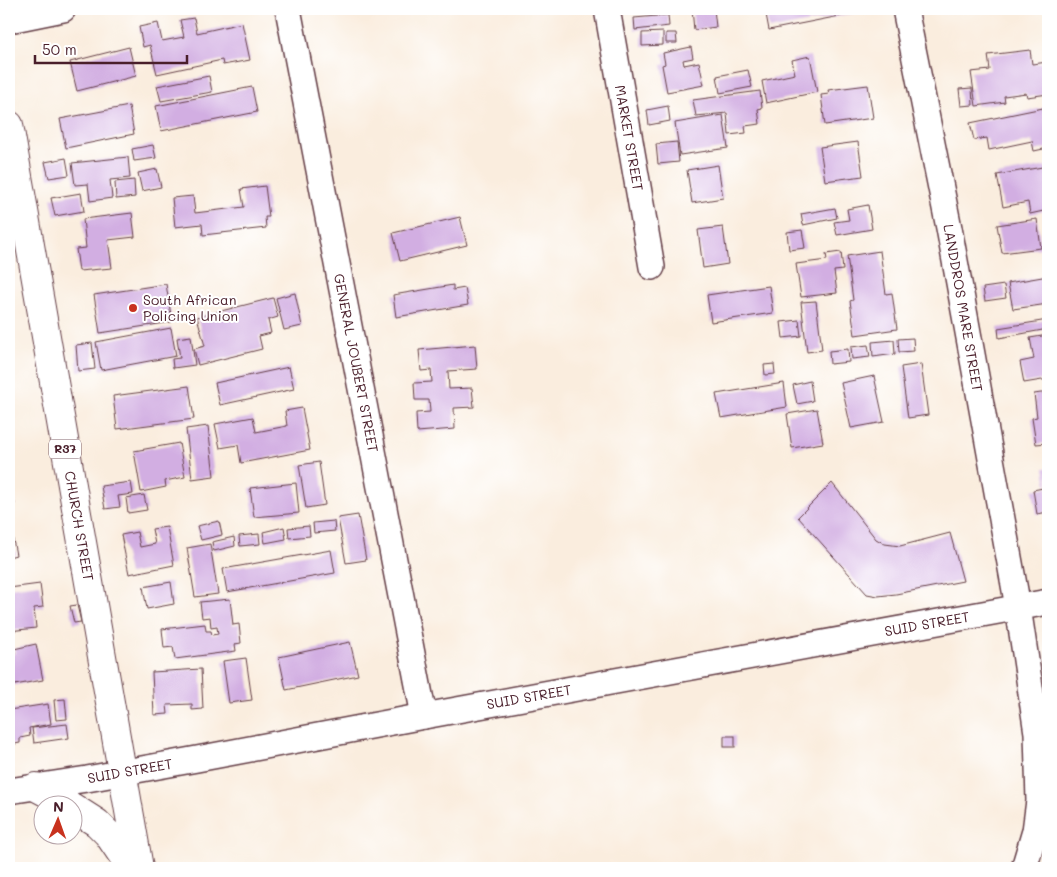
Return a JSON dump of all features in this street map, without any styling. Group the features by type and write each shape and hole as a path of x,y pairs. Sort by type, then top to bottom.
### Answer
{"main road":[{"name":"CHURCH STREET","path":"9,125 139,868"},
{"path":"36,787 49,794"},
{"path":"82,813 98,823 108,834 131,868"}],"street":[{"path":"9,20 63,9"},
{"name":"GENERAL JOUBERT STREET","path":"288,9 424,716"},
{"name":"MARKET STREET","path":"607,9 652,267"},
{"name":"LANDDROS MARE STREET","path":"905,9 950,238 1018,607 1037,733 1039,801 1035,831 1024,868"},
{"name":"SUID STREET","path":"9,791 206,758 424,716 1048,602"}],"building":[{"path":"650,9 669,9 669,10 651,12"},
{"path":"692,9 714,9 716,27 694,30"},
{"path":"765,9 854,9 855,13 769,30"},
{"path":"668,15 669,26 635,30 634,18"},
{"path":"194,18 197,33 242,23 250,60 223,65 222,60 157,74 150,45 143,47 139,27 158,23 162,41 184,37 180,20"},
{"path":"663,32 663,45 642,46 642,33"},
{"path":"666,33 676,33 677,43 666,43"},
{"path":"129,47 136,76 77,91 70,62"},
{"path":"691,47 693,58 683,60 684,65 699,62 704,85 667,92 662,65 665,64 663,53"},
{"path":"1030,50 1032,64 1048,62 1048,94 1027,97 1026,93 1004,96 1005,102 976,106 971,72 990,70 988,55"},
{"path":"810,56 817,92 766,103 762,81 795,74 792,60"},
{"path":"748,70 752,87 720,93 717,76"},
{"path":"209,76 212,92 161,101 157,86"},
{"path":"868,85 873,118 825,125 821,95 829,94 828,90"},
{"path":"252,87 257,112 161,131 156,106"},
{"path":"972,88 973,105 961,106 959,89"},
{"path":"760,91 762,108 758,109 760,124 745,126 746,133 729,135 727,113 696,116 693,100"},
{"path":"129,106 134,134 66,148 60,119"},
{"path":"668,106 670,121 649,125 647,110"},
{"path":"1043,108 1048,135 1048,148 1034,151 1032,141 989,150 987,138 974,140 970,123"},
{"path":"723,115 728,148 680,155 675,123"},
{"path":"677,142 679,162 658,164 656,144"},
{"path":"858,142 863,176 825,181 820,147"},
{"path":"153,145 156,158 134,161 132,149"},
{"path":"128,157 130,178 110,180 112,198 90,201 88,184 75,185 72,163"},
{"path":"66,158 69,175 49,178 45,162"},
{"path":"718,165 723,198 692,203 687,170"},
{"path":"1048,166 1048,210 1030,214 1028,202 1003,207 997,175"},
{"path":"157,169 161,187 142,191 138,173"},
{"path":"134,180 135,197 116,199 115,182"},
{"path":"265,186 269,217 265,217 266,228 203,235 202,224 175,227 172,198 193,196 195,213 244,207 241,189"},
{"path":"81,193 84,211 55,216 51,198"},
{"path":"868,205 872,229 837,235 834,222 849,220 847,209"},
{"path":"835,208 837,218 803,225 801,214"},
{"path":"132,213 135,237 108,240 112,268 79,271 76,249 86,248 83,219"},
{"path":"460,217 467,245 400,261 393,233"},
{"path":"1037,219 1041,248 1002,253 997,225"},
{"path":"723,227 728,264 703,268 698,230"},
{"path":"802,230 805,248 789,250 787,232"},
{"path":"880,251 886,294 892,293 897,329 855,335 850,301 853,300 847,256"},
{"path":"841,252 843,270 834,271 837,293 801,297 796,264 827,260 826,254"},
{"path":"1048,252 1048,263 1046,264 1043,253"},
{"path":"1048,276 1048,304 1013,309 1008,283"},
{"name":"South African Policing Union","path":"166,284 172,322 100,333 94,295"},
{"path":"453,285 453,290 465,288 468,305 396,317 393,295"},
{"path":"1004,285 1006,298 985,301 983,288"},
{"path":"769,286 773,313 711,322 707,295"},
{"path":"295,293 302,326 284,330 276,298"},
{"path":"273,298 278,317 268,320 271,333 259,336 262,349 198,365 194,349 205,346 197,317"},
{"path":"816,301 822,350 807,352 801,302"},
{"path":"799,320 801,336 783,338 781,322"},
{"path":"1048,320 1048,329 999,338 998,328"},
{"path":"171,328 176,356 101,370 96,342"},
{"path":"1048,335 1048,379 1024,383 1020,362 1034,359 1030,338"},
{"path":"191,336 195,365 173,368 172,359 180,358 177,338"},
{"path":"913,338 914,351 899,352 898,339"},
{"path":"894,340 895,354 873,357 872,342"},
{"path":"92,343 95,369 78,371 76,345"},
{"path":"475,345 477,369 448,371 449,389 472,388 474,407 454,408 455,429 417,432 416,413 430,412 429,400 415,400 414,383 432,382 431,370 421,371 419,350"},
{"path":"868,345 870,357 852,359 851,347"},
{"path":"848,349 849,362 830,364 829,351"},
{"path":"774,364 775,374 765,375 764,365"},
{"path":"921,364 928,415 908,418 901,367"},
{"path":"289,367 294,389 220,405 215,383"},
{"path":"874,376 884,422 851,428 841,383"},
{"path":"810,381 813,401 797,404 793,385"},
{"path":"784,383 787,407 721,418 716,394"},
{"path":"189,386 194,419 117,429 113,396"},
{"path":"1048,392 1048,443 1036,444 1032,418 1037,417 1034,394"},
{"path":"302,408 310,450 241,463 238,445 220,448 215,424 253,417 256,432 287,426 285,411"},
{"path":"817,409 823,443 792,448 787,414"},
{"path":"208,426 214,476 192,479 186,429"},
{"path":"179,443 185,477 165,481 166,487 141,492 134,451"},
{"path":"319,462 325,505 306,508 299,465"},
{"path":"1044,468 1048,468 1048,486 1047,486"},
{"path":"9,482 15,504 9,505"},
{"path":"131,482 133,494 118,496 120,507 105,509 101,486"},
{"path":"296,483 299,513 254,517 250,488"},
{"path":"832,483 876,539 885,544 900,546 950,533 963,581 896,594 878,596 867,594 798,517"},
{"path":"1048,487 1048,512 1037,514 1033,490"},
{"path":"144,495 147,510 128,513 126,498"},
{"path":"358,515 366,560 346,563 338,518"},
{"path":"219,521 222,535 201,540 197,526"},
{"path":"334,521 335,531 314,533 313,523"},
{"path":"9,524 16,555 9,557"},
{"path":"309,526 310,536 289,538 288,528"},
{"path":"167,527 174,565 129,574 121,535 137,532 140,547 155,544 152,529"},
{"path":"284,527 286,539 265,543 263,532"},
{"path":"259,534 260,544 240,546 239,536"},
{"path":"234,537 235,546 214,551 212,542"},
{"path":"210,544 218,594 195,597 187,548"},
{"path":"331,550 335,573 227,592 223,569"},
{"path":"171,582 174,604 147,609 143,587"},
{"path":"40,584 43,607 34,608 36,628 9,631 9,588"},
{"path":"230,599 233,625 239,624 241,643 235,644 236,651 175,659 173,647 164,648 162,629 205,624 206,631 211,631 212,635 218,634 217,627 211,628 210,617 202,618 200,602"},
{"path":"77,605 81,622 74,623 70,606"},
{"path":"350,642 358,675 286,690 279,657"},
{"path":"36,644 43,680 9,686 9,655 15,653 14,649"},
{"path":"246,658 252,700 229,703 223,661"},
{"path":"201,669 203,709 192,710 192,704 167,705 168,714 154,715 152,672"},
{"path":"65,699 67,719 56,720 54,700"},
{"path":"48,704 51,724 29,728 30,736 20,738 20,743 9,745 9,710"},
{"path":"67,724 69,738 34,743 32,728"},
{"path":"724,736 735,736 735,747 724,747"}],"place":[{"name":"South African Policing Union","path":"133,308"}]}
